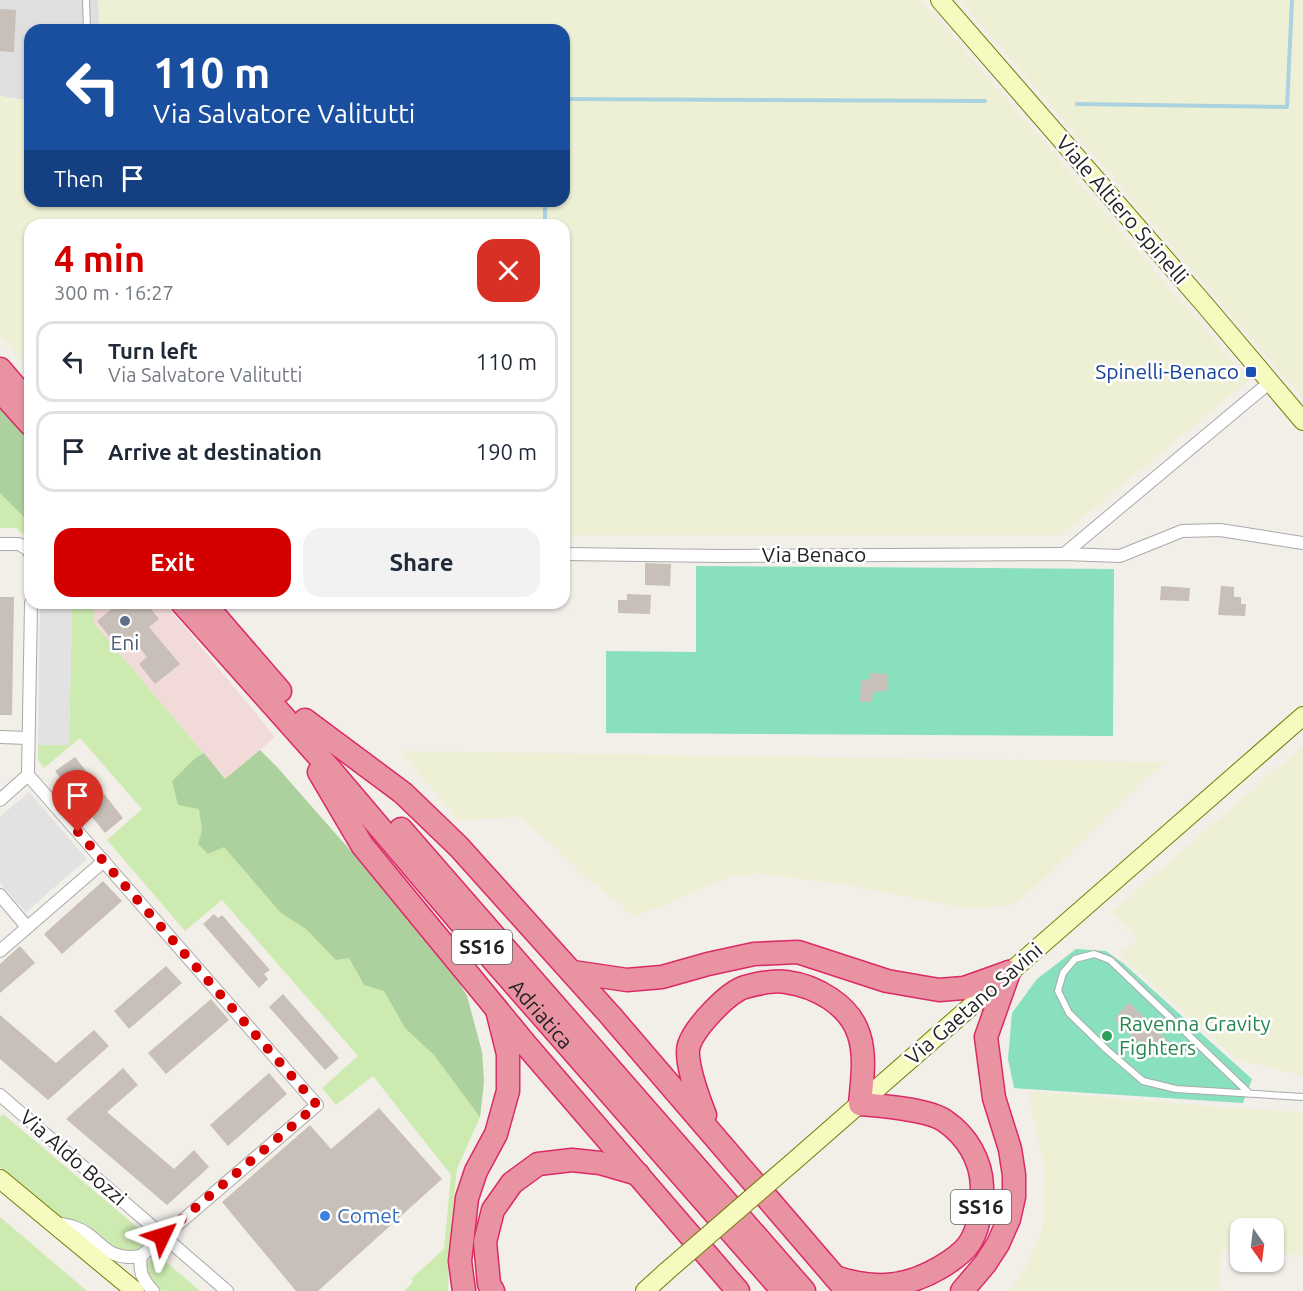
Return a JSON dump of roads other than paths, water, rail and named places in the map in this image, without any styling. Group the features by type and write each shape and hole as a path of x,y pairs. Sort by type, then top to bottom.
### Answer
{"highway":[{"path":"0,369 24,397"},
{"path":"0,390 24,417"},
{"name":"Adriatica","path":"188,609 300,725 492,931 804,1291"},
{"name":"Adriatica","path":"209,609 300,725 783,1291"},
{"name":"SS16","path":"300,725 403,793 459,847 573,972 841,1284 888,1286 922,1278 953,1260 970,1243 979,1219 982,1200 981,1171 967,1141 944,1119 908,1109 860,1104 863,1067 859,1035 845,1010 819,992 784,981 743,987 707,1015 688,1046 693,1083 710,1129"},
{"name":"SS16","path":"300,725 362,845 497,1010 738,1291"},
{"path":"573,972 627,980 662,977 754,954 798,952 887,981 939,990 964,988 1009,972"},
{"name":"SS16","path":"962,1291 985,1264 998,1244 1009,1219 1014,1197 1014,1175 1010,1149 994,1098 986,1037 1009,972"},
{"name":"SS16","path":"464,1291 460,1261 467,1198 476,1171 496,1134 508,1091 508,1054 497,1010"},
{"path":"493,1291 489,1284 485,1242 493,1210 512,1183 538,1164 572,1160 600,1163 638,1174"}],"street":[{"name":"Viale Altiero Spinelli","path":"940,0 1303,421"},
{"path":"1065,554 1270,382"},
{"name":"Via Benaco","path":"570,554 735,556 1065,554 1120,556 1182,531 1220,530 1303,543"},
{"path":"0,544 19,544 24,548"},
{"path":"32,609 28,775 317,1105 141,1256 124,1258 113,1254 76,1227 54,1222"},
{"name":"Via Gaetano Savini","path":"645,1291 1303,716"},
{"path":"0,737 28,738"},
{"path":"0,800 28,775"},
{"path":"0,951 104,861"},
{"path":"0,895 27,927"},
{"name":"Via Aldo Bozzi","path":"0,1095 227,1291"},
{"path":"0,1179 135,1291"},
{"path":"141,1256 139,1270 153,1291"}],"lane":[{"path":"86,0 87,24"},
{"path":"1250,1094 1110,960 1094,954 1075,959 1063,973 1058,991 1069,1013 1143,1081 1176,1089 1250,1094 1303,1097"}],"waterway":[{"path":"1077,104 1287,107 1292,0"},
{"path":"570,99 985,101"},
{"path":"545,207 545,219"}],"place":[{"name":"Spinelli-Benaco","path":"1251,372"},
{"name":"Eni","path":"125,621"},
{"name":"Ravenna Gravity Fighters","path":"1107,1036"},
{"name":"Comet","path":"325,1216"}]}
